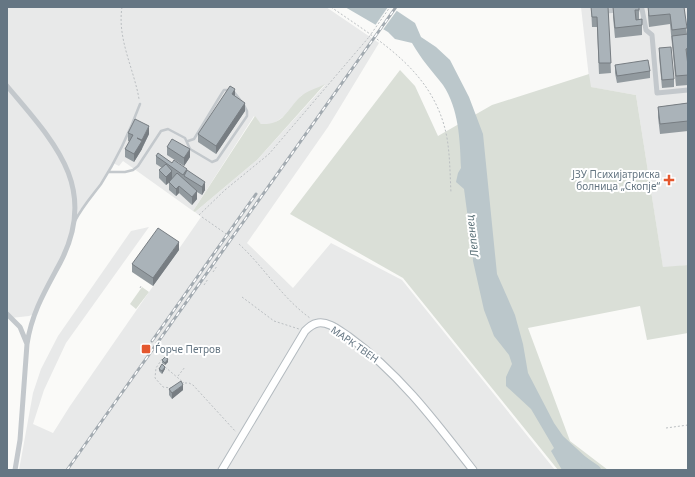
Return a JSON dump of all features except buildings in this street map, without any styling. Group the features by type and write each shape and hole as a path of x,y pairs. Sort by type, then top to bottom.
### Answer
{"street":[{"path":"604,7 605,11 642,9 646,30 652,35 658,93 688,90"},
{"path":"7,86 49,136 68,168 75,198 71,236 63,257 34,314 27,344 20,440 15,470"},
{"path":"7,314 20,327 27,344"},
{"path":"222,470 242,439 305,331 310,326 317,323"},
{"name":"МАРК ТВЕН","path":"317,323 324,323 340,331 384,364 427,412 473,470"}],"lane":[{"path":"108,172 133,170 138,166 164,130 172,130 188,141 190,149 196,153 212,162 217,160 247,116 246,108 233,91 224,90 194,139 188,141"},
{"path":"73,225 80,210 108,172 140,104"}],"path":[{"path":"122,7 120,16 122,35 140,104"},
{"path":"331,7 404,60 429,90 447,136 451,192"},
{"path":"199,215 269,154 369,37 390,7"},
{"path":"202,217 232,238"},
{"path":"239,244 255,259 287,298 317,323"},
{"path":"213,272 217,266"},
{"path":"204,285 208,279"},
{"path":"242,297 274,321 305,331"},
{"path":"159,357 163,360 159,363 154,373 157,381 167,389 174,387"},
{"path":"159,363 184,383"},
{"path":"178,377 185,367"},
{"path":"179,384 184,383 193,385 242,439"},
{"path":"666,428 688,425"}],"shaded area":[{"path":"7,7 326,7 379,43 328,127 247,243 293,288 331,243 402,280 555,470 19,470 33,393 41,369 58,336 131,231 149,227 66,343 44,390 33,424 53,433 70,406 201,217 195,212 257,160 325,85 301,96 287,114 273,124 261,124 254,116 193,211 123,161 119,166 113,163 101,184 80,210 73,225 71,236 34,314 11,318 7,314"},
{"name":"ЈЗУ Психијатриска болница „Скопје“","path":"581,7 688,7 688,265 663,268 636,95 590,87"},
{"path":"400,70 415,86 438,136 492,105 589,74 591,87 636,95 663,267 688,265 688,333 647,340 640,306 528,328 570,441 608,470 558,470 403,278 290,214"},
{"path":"325,84 257,160 195,212 193,211 255,116 261,124 269,124 280,120 303,95"},
{"path":"142,287 149,292 136,309 130,304"}],"water":[{"path":"345,7 391,7 415,23 421,37 436,47 450,60 469,97 483,134 497,274 515,315 523,344 528,373 554,423 563,436 589,460 591,470 562,470 551,451 554,448 531,409 506,386 506,377 512,364 509,355 494,336 484,310 473,261 472,242 468,230 464,189 456,182 461,168 458,125 448,94 412,43 395,39 388,32"}],"pier":[{"path":"388,7 398,9 382,31 374,27"}],"waterway":[{"name":"Лепенец","path":"580,459 596,470"}],"railway":[{"path":"67,470 396,7"},
{"path":"152,341 256,194"}],"place":[{"name":"ЈЗУ Психијатриска болница „Скопје“","path":"669,180"},
{"name":"Ѓорче Петров","path":"146,349"}]}
